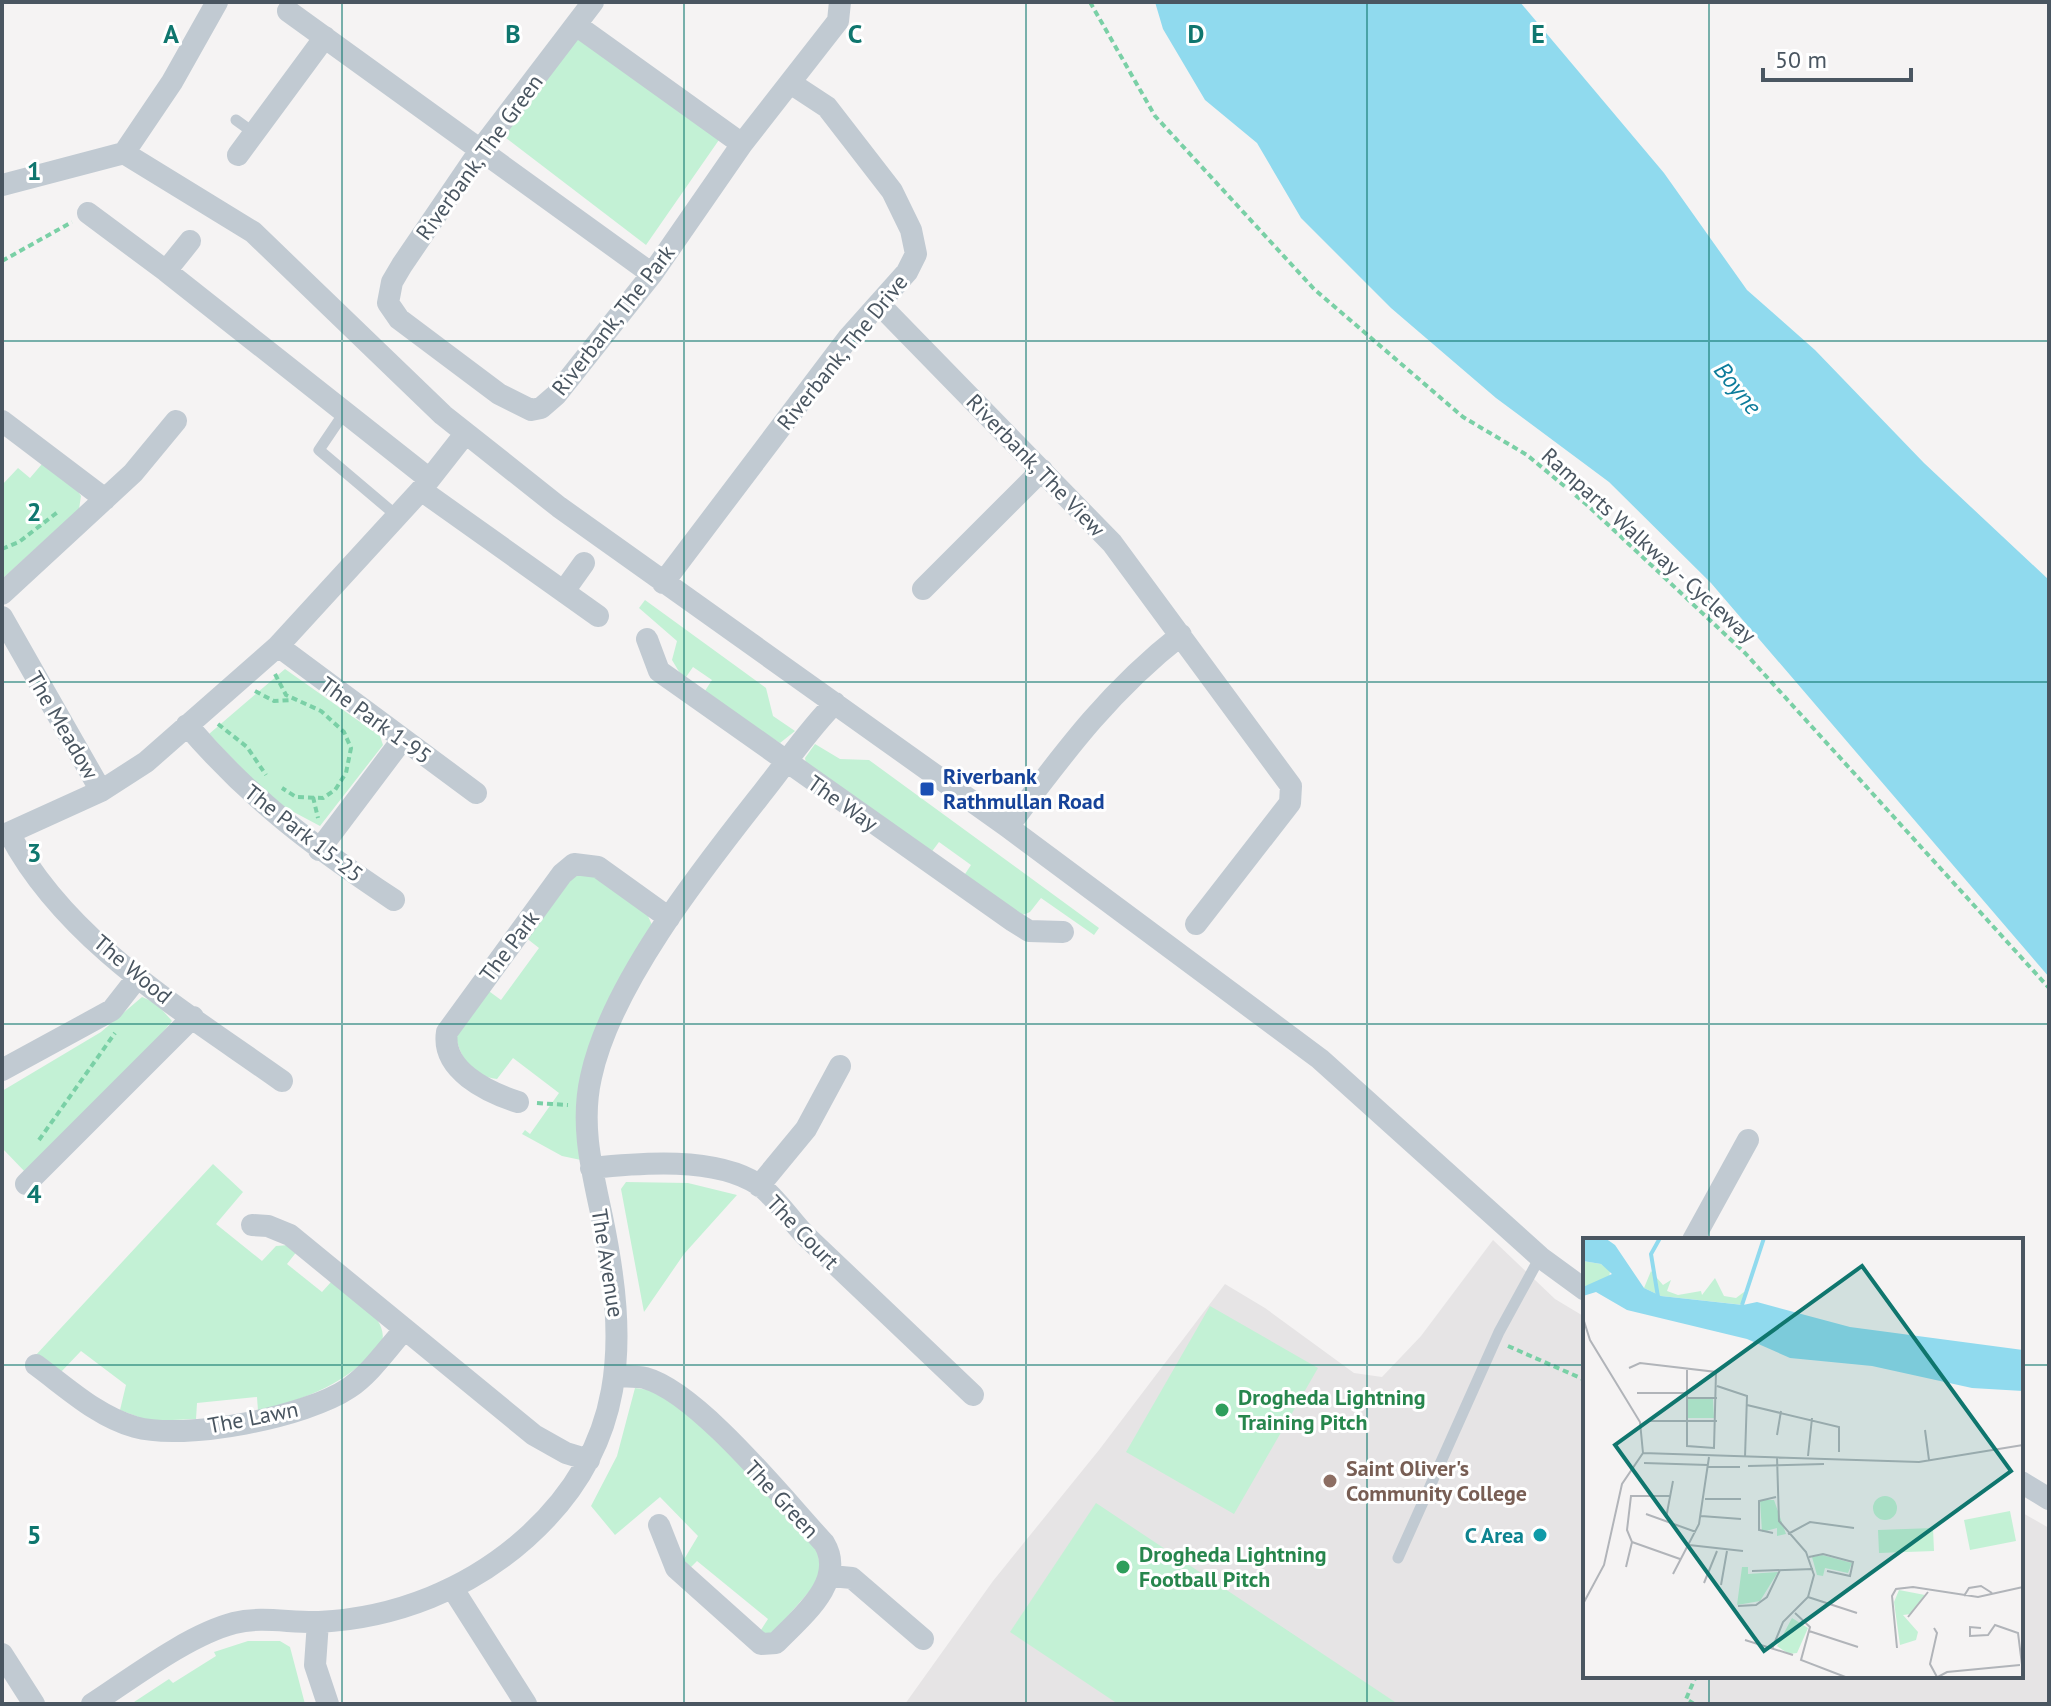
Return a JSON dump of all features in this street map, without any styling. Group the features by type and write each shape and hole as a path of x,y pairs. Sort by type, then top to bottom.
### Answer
{"street":[{"path":"2,185 124,153 172,82 217,2"},
{"name":"Riverbank, The Green","path":"388,293 402,265 481,149 593,2"},
{"name":"Riverbank, The Park","path":"388,293 388,303 399,319 499,394 531,410 541,408 556,395 652,274 742,144 792,84 838,21 840,2"},
{"path":"288,11 652,274"},
{"path":"576,25 742,144"},
{"path":"238,155 245,126 325,37"},
{"name":"Riverbank, The Drive","path":"663,583 849,337 907,272 916,254 911,230 892,191 827,107 792,84"},
{"path":"124,153 253,232 465,434 663,583 1008,827 1320,1059 1540,1257 1583,1289"},
{"path":"88,213 344,413 424,484 598,616"},
{"path":"166,271 190,241"},
{"name":"Riverbank, The View","path":"879,304 1112,543 1291,786 1290,803 1196,924"},
{"path":"2,421 105,499"},
{"path":"2,594 139,468 176,421"},
{"path":"6,834 101,791 146,762 278,646 397,516 465,434"},
{"path":"923,589 1042,470"},
{"path":"564,591 584,563"},
{"name":"The Meadow","path":"2,617 101,791"},
{"path":"1008,827 1098,712 1135,671 1181,635"},
{"name":"The Way","path":"647,639 659,671 693,684 786,763 1029,931 1063,932"},
{"name":"The Park 1-95","path":"278,646 476,793"},
{"name":"The Avenue","path":"92,1704 220,1627 259,1620 318,1622 378,1614 453,1589 494,1563 545,1520 572,1491 589,1460 615,1376 619,1308 591,1168 586,1106 602,1043 669,918 835,703"},
{"name":"The Park 15-25","path":"187,725 257,800 319,850 394,900"},
{"path":"319,850 402,740"},
{"name":"The Wood","path":"6,834 44,886 137,978 282,1081"},
{"name":"The Park","path":"518,1102 497,1096 453,1064 445,1045 447,1032 562,874 574,864 598,867 669,918"},
{"path":"2,1070 103,1016 137,978"},
{"path":"26,1184 193,1017"},
{"path":"759,1186 806,1129 840,1066"},
{"path":"1694,1238 1748,1140"},
{"name":"The Court","path":"591,1168 684,1165 722,1172 759,1186 808,1239 973,1395"},
{"path":"252,1225 268,1226 290,1235 534,1435 566,1453 589,1460"},
{"name":"The Lawn","path":"36,1365 80,1398 137,1428 169,1430 276,1417 349,1388 404,1330"},
{"name":"The Green","path":"615,1376 646,1378 676,1393 705,1417 824,1543 832,1555 831,1576"},
{"path":"2023,1483 2049,1499"},
{"path":"659,1525 676,1568 759,1643 776,1643 831,1576 852,1578 923,1639"},
{"path":"453,1589 526,1704"},
{"path":"318,1622 315,1665 328,1704"},
{"path":"2,1654 34,1704"}],"lane":[{"path":"344,413 319,450 397,516"},
{"path":"1398,1558 1495,1340 1540,1257"}],"path":[{"name":"Ramparts Walkway - Cycleway","path":"1090,2 1155,116 1314,289 1463,417 1527,455 1586,504 1745,653 2049,988"},
{"path":"2,261 88,213"},
{"path":"226,715 218,724 247,747 267,777 296,797 323,798 335,790 351,760 351,748 344,732 321,711 286,695 273,670 244,698"},
{"path":"253,690 274,701 294,700"},
{"path":"313,797 320,826"},
{"path":"33,1149 119,1027"},
{"path":"518,1102 586,1106"},
{"path":"1495,1340 1583,1379"},
{"path":"1694,1704 1686,1699 1695,1678"}],"shaded area":[{"name":"Saint Oliver's Community College","path":"1493,1240 1555,1299 1583,1316 1583,1678 2023,1678 2023,1513 2049,1528 2049,1704 905,1704 993,1581 1099,1450 1225,1284 1265,1308 1354,1373 1382,1377 1421,1336"}],"green space":[{"path":"577,36 721,137 646,245 502,135"},
{"path":"42,464 77,490 81,496 79,509 2,579 2,485 18,468 30,478"},
{"path":"645,600 766,688 773,716 795,731 780,743 703,694 712,680 693,667 684,680 672,660 677,641 639,608"},
{"path":"285,669 380,736 383,745 320,826 273,801 209,734"},
{"path":"815,744 840,759 869,760 1099,928 1094,935 1041,898 1030,912 1020,916 963,877 971,865 939,842 930,854 806,764 805,758"},
{"path":"595,874 647,914 653,927 611,1002 581,1160 562,1156 522,1134 525,1130 530,1134 559,1093 513,1058 497,1079 481,1074 464,1058 456,1036 486,989 501,1000 539,948 525,937 573,875"},
{"path":"142,997 156,1003 172,1021 126,1077 28,1175 2,1148 2,1091 101,1032"},
{"path":"213,1164 243,1192 216,1224 262,1261 276,1246 289,1245 298,1250 287,1264 322,1292 331,1282 366,1308 380,1324 382,1342 341,1379 293,1401 258,1411 257,1397 197,1403 196,1419 149,1421 120,1410 126,1385 81,1351 60,1373 35,1356"},
{"path":"626,1182 688,1183 737,1195 684,1254 644,1312 621,1189"},
{"name":"Drogheda Lightning Training Pitch","path":"1210,1306 1318,1368 1234,1514 1126,1452"},
{"path":"635,1388 656,1391 692,1415 816,1544 822,1577 772,1634 759,1633 768,1619 697,1561 688,1570 683,1561 698,1536 660,1497 615,1535 591,1506 617,1456"},
{"name":"Drogheda Lightning Football Pitch","path":"1096,1503 1398,1704 1118,1704 1010,1632"},
{"path":"248,1641 280,1641 290,1647 305,1704 131,1704 169,1679 173,1683 216,1656 214,1652"}],"water":[{"name":"Boyne","path":"1155,2 1520,2 1664,173 1747,290 1815,350 1924,463 2049,580 2049,977 1711,583 1609,482 1496,398 1391,308 1301,218 1257,143 1205,100 1163,29"}],"place":[{"name":"Riverbank Rathmullan Road","path":"927,789"},
{"name":"Drogheda Lightning Training Pitch","path":"1222,1410"},
{"name":"Saint Oliver's Community College","path":"1330,1481"},
{"name":"C Area","path":"1540,1535"},
{"name":"Drogheda Lightning Football Pitch","path":"1123,1567"}]}
